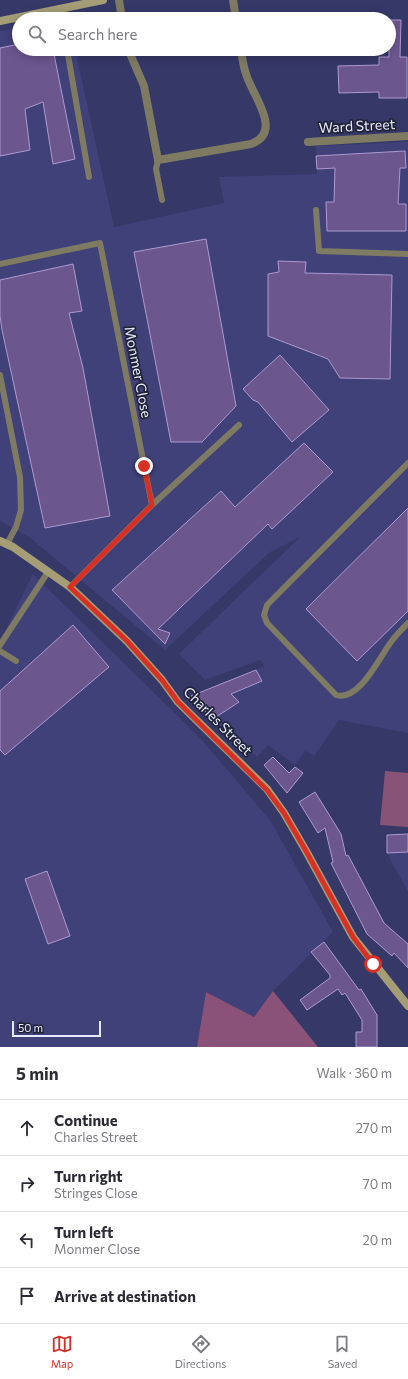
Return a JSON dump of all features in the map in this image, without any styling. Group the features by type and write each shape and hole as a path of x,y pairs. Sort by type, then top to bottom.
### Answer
{"street":[{"path":"42,12 103,0"},
{"path":"119,0 121,12"},
{"path":"233,0 235,12"},
{"path":"0,21 12,18"},
{"path":"131,56 144,86 158,160 251,144 259,141 263,136 265,121 262,109 246,74 242,56"},
{"name":"Ward Street","path":"308,142 408,136"},
{"name":"Charles Street","path":"4,542 70,587 127,641 162,680 178,702 267,790 284,813 303,845 353,937 408,1006"}],"lane":[{"path":"60,8 61,12"},
{"path":"68,56 89,177"},
{"path":"158,160 156,169 162,200"},
{"path":"316,210 319,251 408,254"},
{"name":"Monmer Close","path":"0,264 100,243 152,505"},
{"path":"0,375 20,477 21,510 16,527 4,542"},
{"path":"70,587 152,505 239,425"},
{"path":"408,463 267,605 264,616 267,623 309,667 336,695 342,697 349,696 364,681 392,641 408,623"},
{"path":"0,645 48,572"},
{"path":"0,651 16,661"}],"shaded area":[{"path":"12,29 12,56 77,56 114,227 224,203 219,177 317,174 316,146 408,142 408,733 339,720 314,756 305,751 295,765 268,745 257,757 185,699 265,666 260,660 205,680 179,654 300,537 270,552 165,650 29,537 0,521 0,31"},
{"path":"33,574 201,739 270,820 333,932 273,991 254,1017 206,992 197,1047 0,1047 0,641"},
{"path":"385,771 408,773 408,827 380,825"},
{"path":"408,834 408,892 387,853 387,835"},
{"path":"273,991 318,1047 197,1047 206,992 254,1017"}],"building":[{"path":"396,20 401,20 400,57 407,57 407,98 379,98 379,92 339,93 338,66 379,65 379,57 396,56"},
{"path":"12,45 12,56 54,56 75,159 53,164 43,102 25,109 30,150 0,156 0,48"},
{"path":"405,151 406,168 400,168 398,204 406,204 406,231 327,231 326,202 334,202 335,168 317,169 316,156"},
{"path":"206,239 236,406 202,442 171,442 134,252"},
{"path":"278,261 306,262 305,273 392,275 390,379 340,378 328,359 268,336 268,274 279,272"},
{"path":"73,264 82,311 69,313 83,368 110,516 45,528 2,330 0,316 0,280"},
{"path":"280,355 329,410 292,442 258,402 253,400 243,389"},
{"path":"304,443 333,472 272,529 268,524 158,629 170,633 165,644 112,590 221,491 235,507"},
{"path":"408,508 408,611 357,661 306,609"},
{"path":"73,625 109,667 5,755 0,750 0,691"},
{"path":"256,670 262,681 231,694 239,702 213,719 191,696"},
{"path":"273,757 289,773 295,767 303,773 287,793 264,765"},
{"path":"315,792 341,834 346,856 348,855 384,923 408,944 408,968 394,953 392,956 367,934 331,863 333,862 325,828 318,833 299,802"},
{"path":"408,834 408,852 387,853 387,835"},
{"path":"47,871 70,936 48,944 25,879"},
{"path":"324,942 359,990 361,989 377,1015 377,1047 356,1047 356,1032 362,1032 362,1020 345,993 342,995 338,989 307,1010 300,1000 330,978 330,975 311,952"}],"route":[{"path":"144,466 152,505 70,587 127,641 162,680 178,702 267,790 284,813 353,937 373,964"}]}
